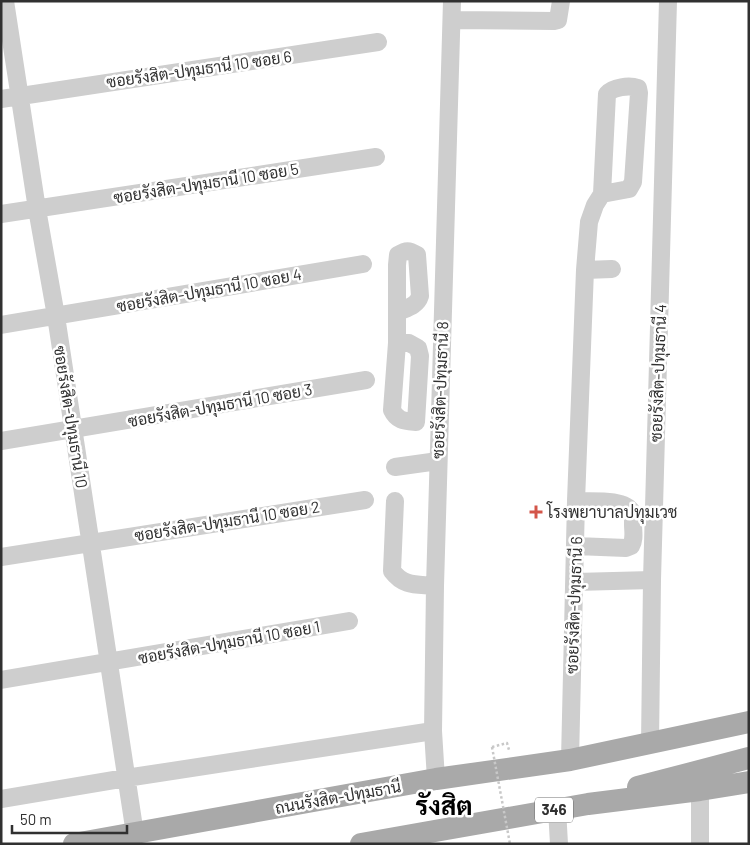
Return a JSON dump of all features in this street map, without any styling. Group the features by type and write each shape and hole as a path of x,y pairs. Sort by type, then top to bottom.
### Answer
{"main road":[{"name":"ถนนรังสิต-ปทุมธานี","path":"74,844 436,779 570,760 749,722"},
{"path":"588,804 667,778 749,758"},
{"name":"346","path":"361,844 414,840 588,804 749,782"}],"street":[{"name":"ซอยรังสิต-ปทุมธานี 10","path":"5,1 37,209 74,429 135,834"},
{"name":"ซอยรังสิต-ปทุมธานี 8","path":"436,779 433,731 435,586 452,1"},
{"path":"452,20 554,21 558,20 561,1"},
{"name":"ซอยรังสิต-ปทุมธานี 4","path":"650,744 652,580 668,1"},
{"name":"ซอยรังสิต-ปทุมธานี 10 ซอย 6","path":"1,98 378,42"},
{"path":"632,86 638,88 639,93 634,182 629,189 602,194 607,94 611,90 632,86"},
{"name":"ซอยรังสิต-ปทุมธานี 10 ซอย 5","path":"1,214 376,157"},
{"name":"ซอยรังสิต-ปทุมธานี 6","path":"570,760 576,501 585,270 589,222 595,205 602,194"},
{"name":"ซอยรังสิต-ปทุมธานี 10 ซอย 4","path":"1,325 363,264"},
{"path":"585,270 612,269"},
{"path":"398,312 392,410 395,416 402,421 439,422"},
{"path":"397,343 409,343 418,348 420,356 416,422"},
{"name":"ซอยรังสิต-ปทุมธานี 10 ซอย 3","path":"1,441 366,380"},
{"path":"395,467 438,462"},
{"name":"ซอยรังสิต-ปทุมธานี 10 ซอย 2","path":"1,557 365,500"},
{"path":"395,501 392,571 398,579 405,583 435,586"},
{"path":"576,501 618,502 626,506 632,511 634,537 631,546 626,548 576,546"},
{"path":"575,582 652,580"},
{"name":"ซอยรังสิต-ปทุมธานี 10 ซอย 1","path":"1,680 349,621"},
{"path":"1,799 433,731"},
{"path":"700,790 700,844"},
{"path":"557,810 559,844"}],"path":[{"path":"492,747 510,844"}],"place":[{"name":"โรงพยาบาลปทุมเวช","path":"536,512"}],"district":[{"name":"รังสิต","path":"444,806"}]}
